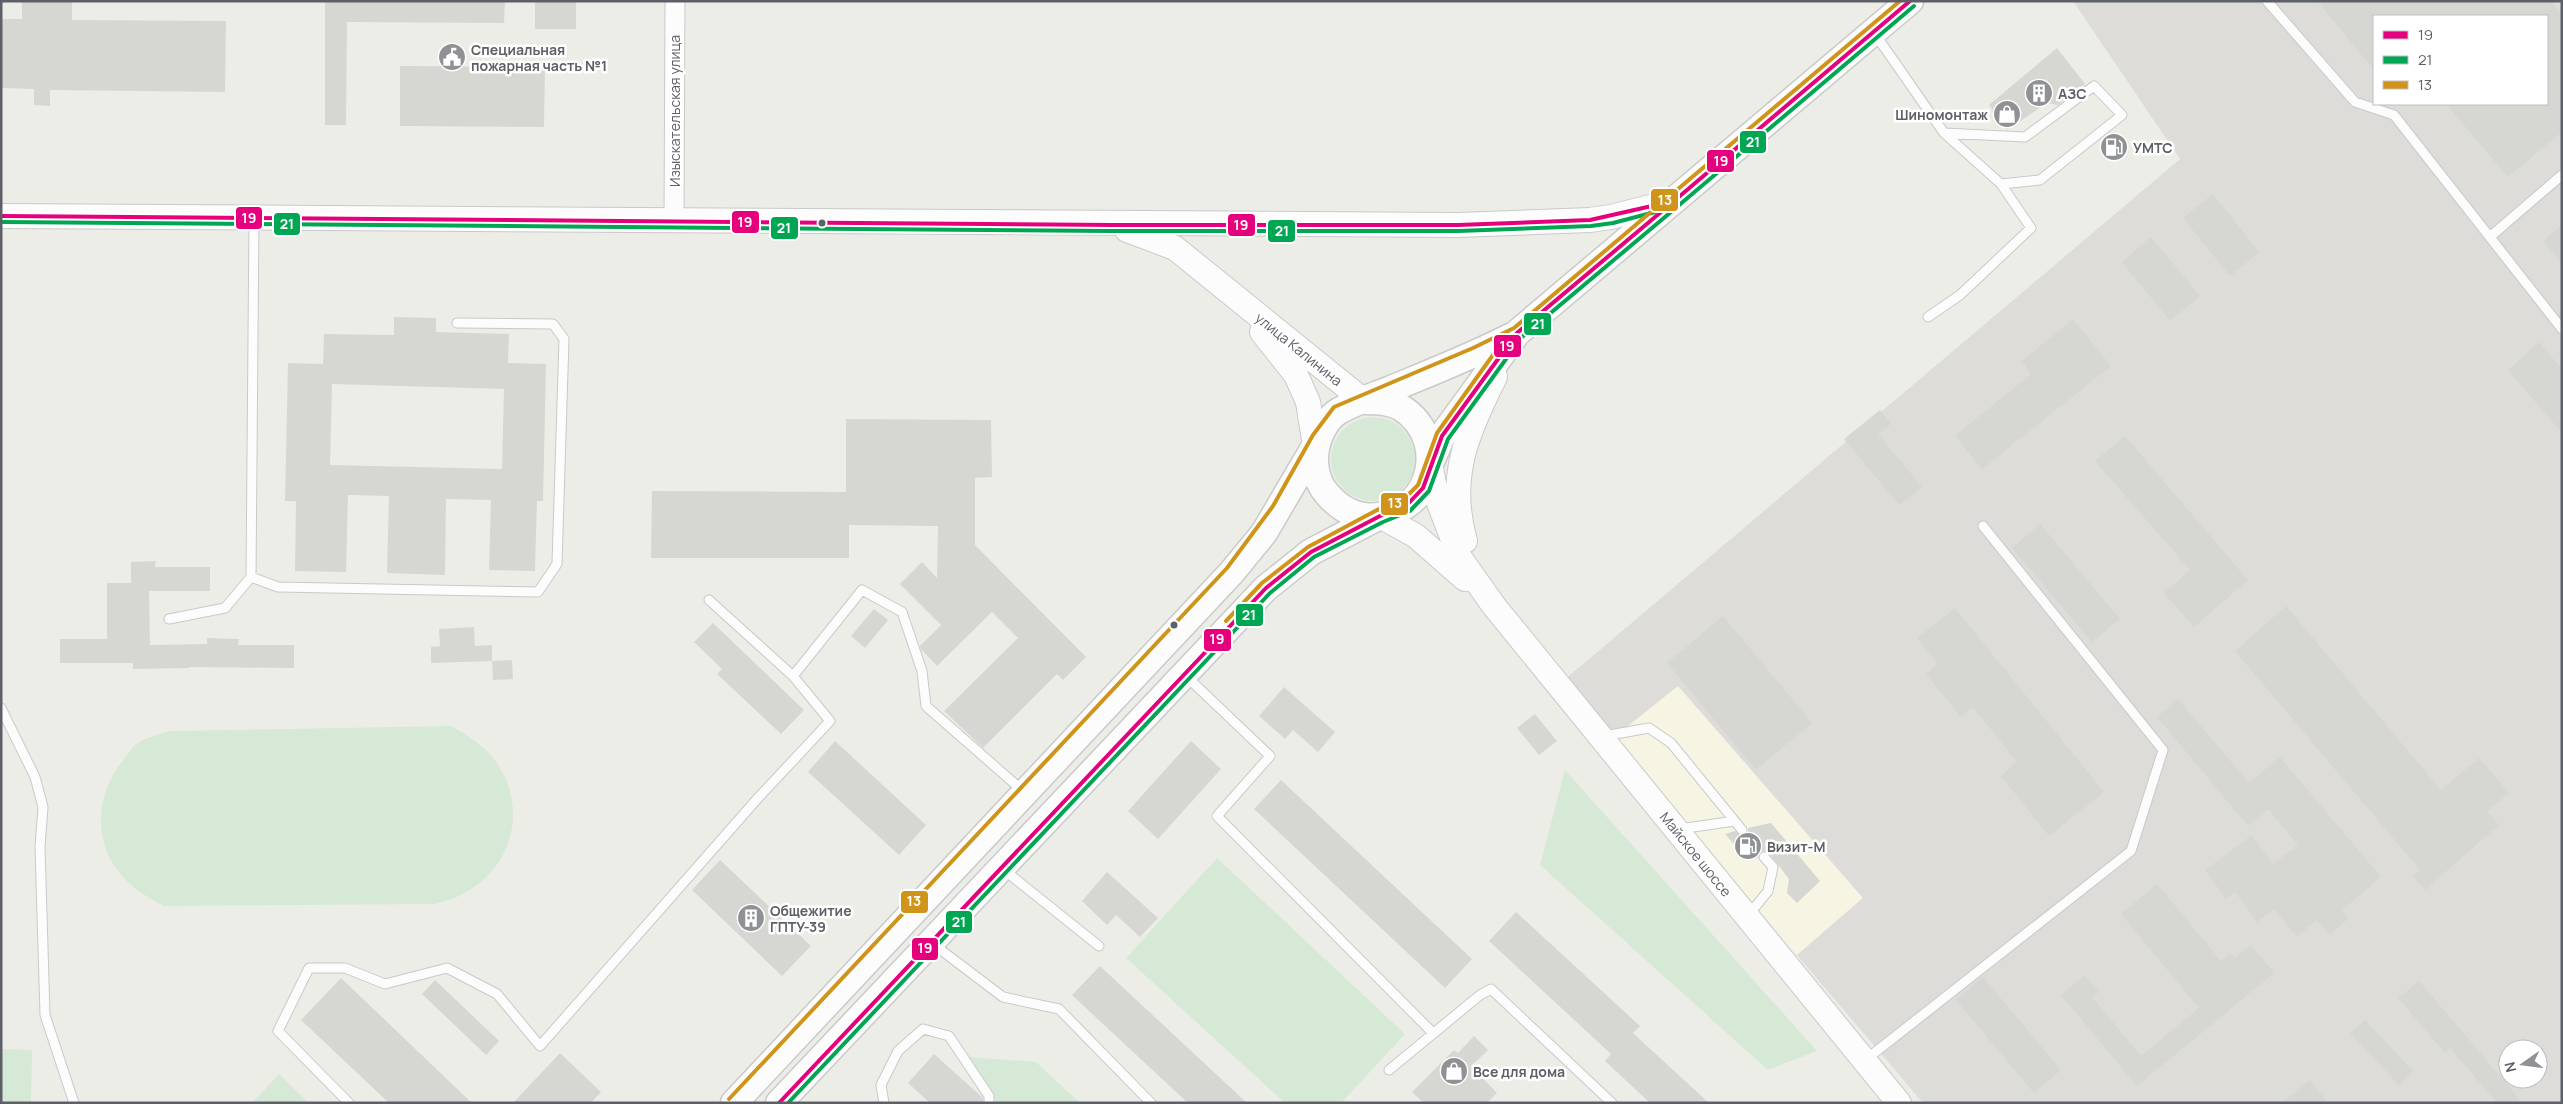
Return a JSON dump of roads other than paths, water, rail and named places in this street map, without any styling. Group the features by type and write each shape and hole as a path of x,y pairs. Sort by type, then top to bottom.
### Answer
{"main road":[{"path":"734,1103 1232,572 1264,533 1315,446 1324,425 1338,412 1476,354 1517,333 1910,1"},
{"path":"784,1101 931,942 1266,588 1311,552 1380,516 1406,506 1423,488 1430,464 1442,436 1517,333"},
{"path":"1364,401 1382,401 1399,406 1417,421 1428,440 1430,464"},
{"path":"1315,446 1315,469 1323,490 1332,500 1356,515 1380,516"}],"street":[{"name":"Изыскательская улица","path":"674,222 675,1"},
{"name":"улица Калинина","path":"1,216 1114,225 1525,224 1611,218 1674,200"},
{"name":"улица Калинина","path":"1114,225 1176,248 1364,401"},
{"name":"улица Калинина","path":"1235,297 1296,375 1308,402 1315,446"},
{"name":"Майское шоссе","path":"1494,606 1476,578 1460,524 1458,493 1460,461 1476,413 1517,333"},
{"name":"Майское шоссе","path":"1430,464 1438,498 1460,558 1494,606 1900,1103"},
{"name":"Майское шоссе","path":"1380,516 1416,536 1494,606"}],"lane":[{"path":"2267,1 2355,102 2394,115 2491,236 2562,329"},
{"path":"1874,32 1944,133 2001,184 2031,228 1960,295 1928,317"},
{"path":"1944,133 2025,137 2094,86 2122,115 2040,180 2001,184"},
{"path":"2491,236 2562,175"},
{"path":"169,619 225,608 250,577 254,218"},
{"path":"250,577 278,588 538,592 557,564 564,339 553,324 457,323"},
{"path":"1864,1061 2131,851 2163,750 1983,526"},
{"path":"793,676 862,590 902,612 922,671 926,706 1025,793"},
{"path":"349,1103 278,1031 309,968 345,968 385,984 447,968 497,994 540,1046 758,798 830,721 793,676 710,600"},
{"path":"1184,674 1270,756 1218,816 1433,1033"},
{"path":"1,708 35,777 43,807 40,846 44,1015 74,1103"},
{"path":"1601,736 1650,728 1670,743 1742,830"},
{"path":"1676,830 1735,821"},
{"path":"1747,917 1768,891 1772,867 1764,857"},
{"path":"1001,868 1098,946"},
{"path":"931,942 1003,997 1059,1009 1151,1103"},
{"path":"1388,1070 1480,995 1491,989 1612,1103"},
{"path":"884,1103 881,1085 898,1052 923,1028 949,1036 985,1088 989,1096 989,1103"}],"place":[{"name":"Специальная пожарная часть №1","path":"452,57"},
{"name":"АЗС","path":"2039,93"},
{"name":"Шиномонтаж","path":"2007,114"},
{"name":"УМТС","path":"2114,147"},
{"name":"Визит-М","path":"1748,846"},
{"name":"Общежитие ГПТУ-39","path":"751,918"},
{"name":"Все для дома","path":"1454,1071"}]}
